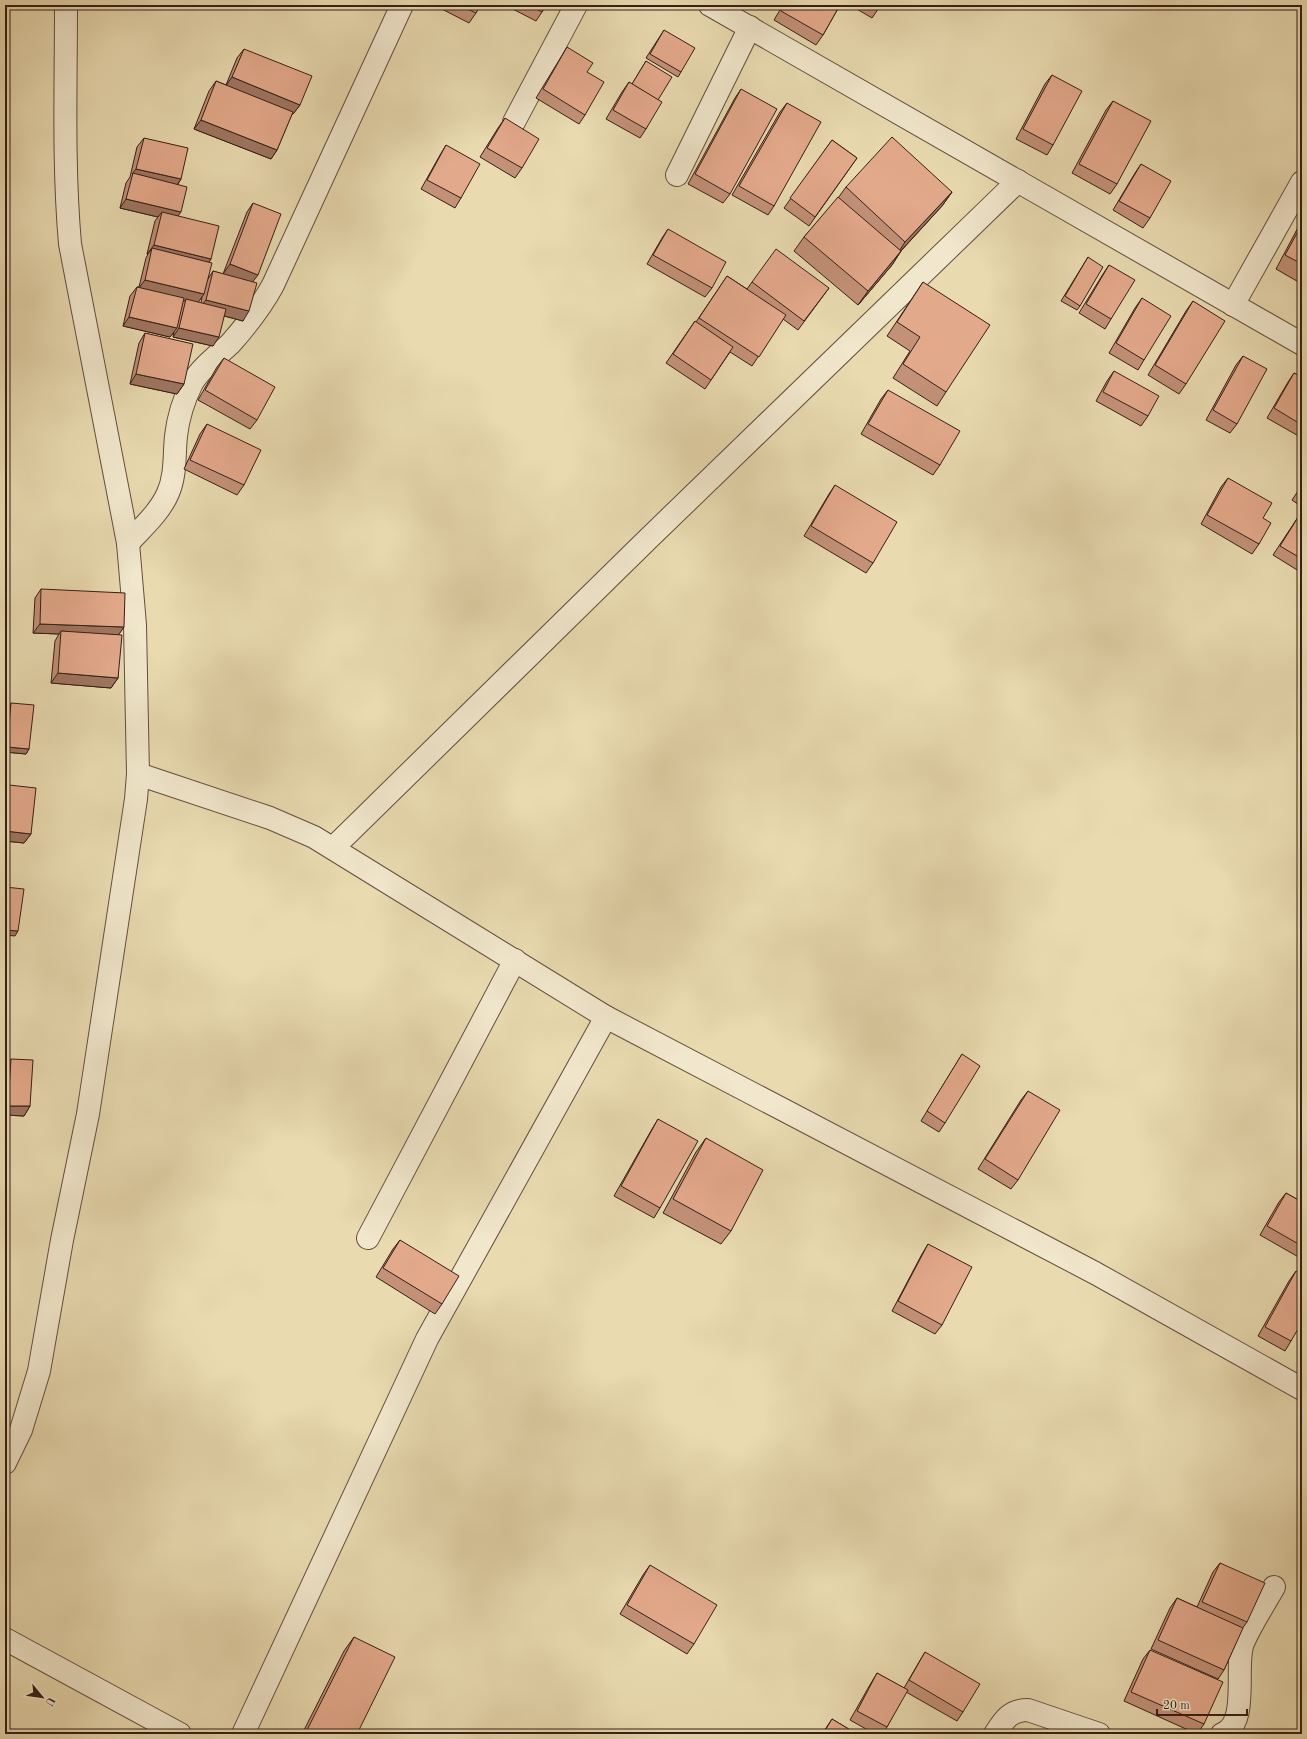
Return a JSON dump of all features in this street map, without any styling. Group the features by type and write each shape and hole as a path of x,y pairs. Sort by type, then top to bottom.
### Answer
{"street":[{"path":"5,1463 21,1430 39,1371 62,1240 88,1114 136,800 138,774 135,625 128,543 70,244 66,174 66,5"},
{"path":"128,543 155,513 168,493 174,475 176,435 184,404 192,382 254,316 265,300 402,5"},
{"path":"514,122 576,5"},
{"path":"710,5 1302,344"},
{"path":"677,175 750,27"},
{"path":"333,848 648,539 1018,181"},
{"path":"1233,304 1302,182"},
{"path":"138,774 270,818 314,837 606,1017 1095,1273 1302,1390"},
{"path":"368,1238 515,960"},
{"path":"243,1734 427,1340 606,1017"},
{"path":"1222,1734 1226,1733 1234,1723 1239,1711 1239,1656 1243,1643 1274,1587"},
{"path":"5,1639 180,1734"},
{"path":"995,1734 1009,1714 1020,1710 1028,1710 1099,1734"}],"building":[{"path":"459,5 480,5 476,13"},
{"path":"529,5 546,5 542,12"},
{"path":"784,5 840,5 823,35 781,11"},
{"path":"873,5 881,5 879,8"},
{"path":"664,30 695,48 681,72 650,54"},
{"path":"567,47 593,63 587,72 604,82 585,115 543,89"},
{"path":"244,49 312,76 300,105 232,77"},
{"path":"646,61 672,77 658,100 632,84"},
{"path":"1052,75 1082,91 1053,145 1023,129"},
{"path":"216,81 293,112 277,150 201,120"},
{"path":"629,82 662,102 646,129 613,110"},
{"path":"741,89 777,109 730,194 695,174"},
{"path":"1113,101 1151,121 1117,184 1079,164"},
{"path":"787,103 821,122 774,206 739,186"},
{"path":"505,118 539,139 522,168 487,148"},
{"path":"892,137 952,192 905,242 846,187"},
{"path":"144,138 188,148 181,179 136,169"},
{"path":"832,140 857,158 815,217 790,198"},
{"path":"446,145 480,164 461,198 427,180"},
{"path":"1141,164 1171,181 1150,218 1119,201"},
{"path":"133,173 187,187 181,212 126,199"},
{"path":"838,197 901,251 868,291 804,237"},
{"path":"253,203 281,214 258,275 230,264"},
{"path":"162,212 219,226 211,259 154,245"},
{"path":"1302,224 1302,264 1285,255"},
{"path":"668,229 726,262 712,288 653,255"},
{"path":"152,248 212,263 204,294 145,280"},
{"path":"776,249 829,288 804,321 752,282"},
{"path":"1088,257 1103,267 1080,306 1065,296"},
{"path":"1109,265 1135,280 1111,319 1086,304"},
{"path":"213,271 257,283 249,311 206,300"},
{"path":"727,276 786,315 759,357 699,318"},
{"path":"923,282 990,325 946,392 903,364 920,337 897,322"},
{"path":"137,287 184,298 177,328 129,317"},
{"path":"1142,298 1171,316 1144,360 1116,343"},
{"path":"186,299 226,309 219,337 179,328"},
{"path":"1193,301 1225,321 1186,384 1155,365"},
{"path":"695,321 733,347 711,380 673,354"},
{"path":"145,333 193,344 184,384 136,374"},
{"path":"1243,356 1267,369 1237,424 1213,410"},
{"path":"224,358 275,387 257,420 205,390"},
{"path":"1114,371 1159,396 1148,416 1103,392"},
{"path":"1294,373 1302,377 1302,425 1274,408"},
{"path":"888,390 960,431 940,465 868,424"},
{"path":"207,424 261,450 244,485 190,460"},
{"path":"1228,478 1272,503 1263,518 1271,523 1259,544 1207,515"},
{"path":"835,485 897,522 873,563 811,526"},
{"path":"1302,486 1302,493 1299,491"},
{"path":"1302,511 1302,559 1280,546"},
{"path":"41,589 125,593 124,627 40,624"},
{"path":"61,631 122,635 118,678 58,673"},
{"path":"11,703 34,705 29,749 7,747"},
{"path":"9,785 36,788 31,834 5,831"},
{"path":"5,887 24,889 18,931 5,930"},
{"path":"962,1054 980,1066 945,1123 927,1111"},
{"path":"11,1059 33,1060 30,1106 8,1106"},
{"path":"1028,1091 1060,1110 1018,1180 985,1159"},
{"path":"658,1119 698,1141 660,1208 621,1186"},
{"path":"706,1138 763,1170 731,1231 673,1199"},
{"path":"1286,1193 1302,1202 1302,1246 1267,1226"},
{"path":"400,1240 459,1276 442,1304 383,1268"},
{"path":"928,1244 972,1267 942,1325 898,1301"},
{"path":"1296,1271 1302,1275 1302,1322 1291,1341 1265,1327"},
{"path":"1220,1563 1265,1583 1247,1622 1202,1602"},
{"path":"650,1565 717,1605 694,1644 627,1605"},
{"path":"1177,1598 1243,1628 1224,1670 1158,1640"},
{"path":"354,1637 395,1657 357,1734 315,1734 307,1730"},
{"path":"1150,1650 1223,1682 1204,1724 1131,1692"},
{"path":"925,1652 980,1684 963,1712 909,1680"},
{"path":"877,1673 908,1690 887,1727 857,1711"},
{"path":"832,1719 857,1734 823,1734"}]}
